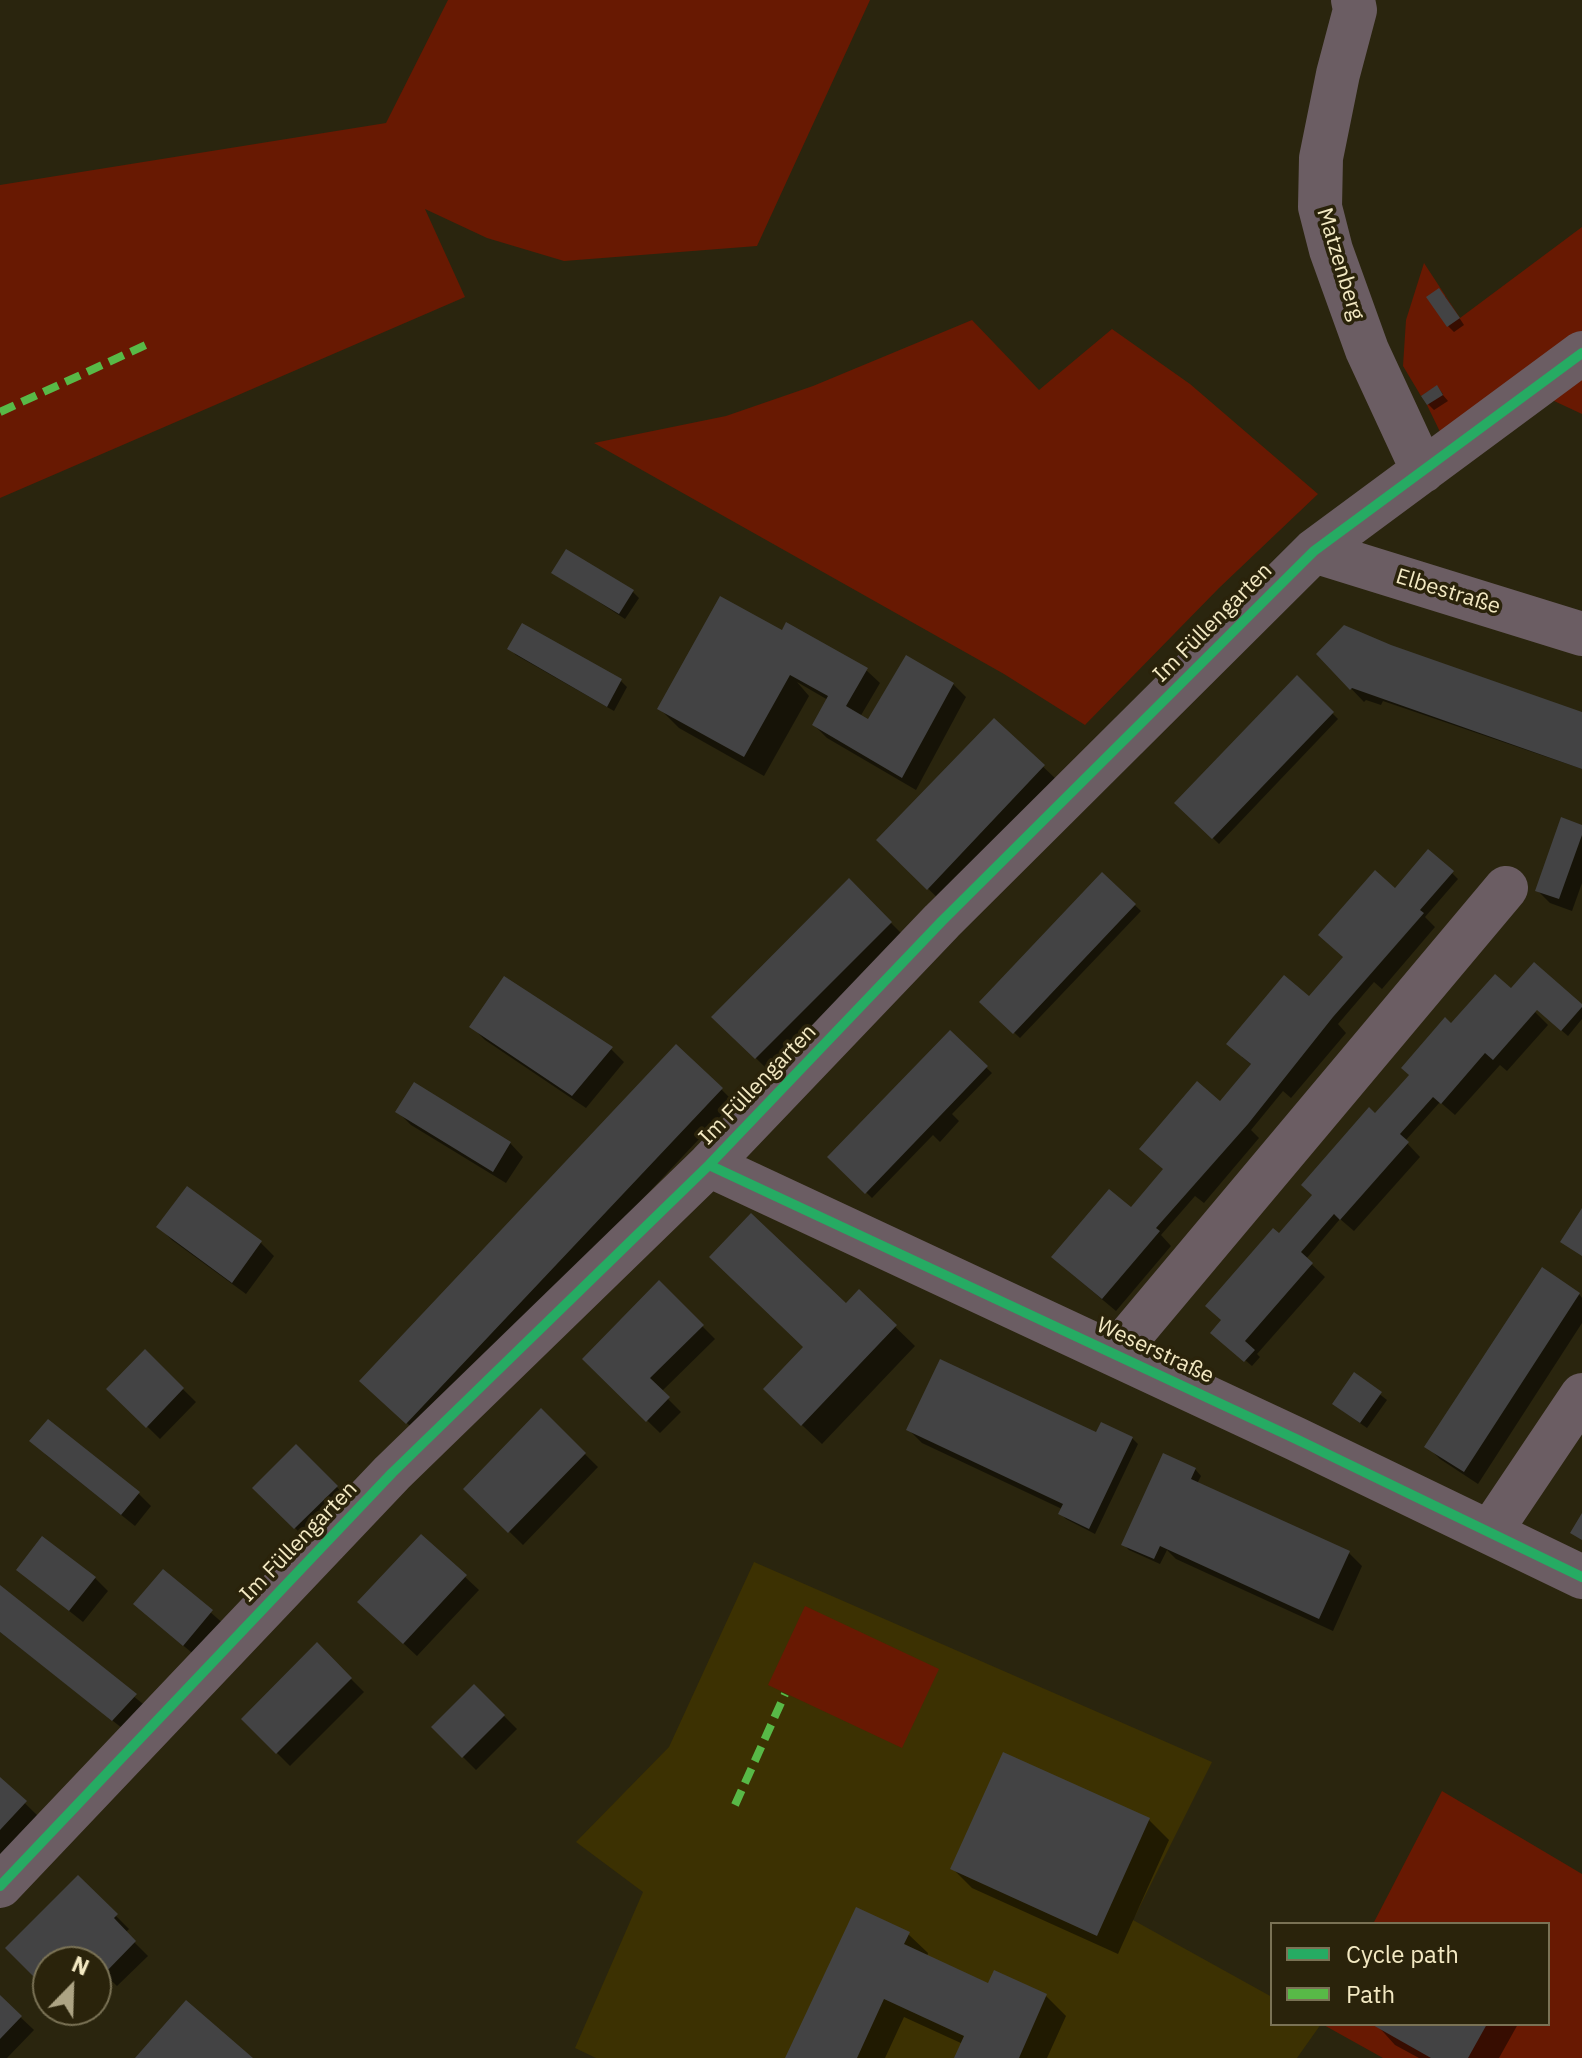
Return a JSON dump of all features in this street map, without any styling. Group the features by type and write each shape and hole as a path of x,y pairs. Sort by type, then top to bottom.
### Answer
{"street":[{"name":"Matzenberg","path":"1353,0 1355,10 1321,158 1320,207 1331,250 1367,350 1423,471"},
{"name":"Im Füllengarten","path":"0,1886 392,1473 709,1165 942,921 1314,551 1582,353"},
{"name":"Elbestraße","path":"1314,551 1582,634"},
{"name":"Weserstraße","path":"1115,1354 1506,888"},
{"name":"Weserstraße","path":"709,1165 1582,1577"},
{"path":"1490,1532 1582,1395"}],"shaded area":[{"path":"448,0 870,0 757,246 564,261 487,238 425,209 465,297 0,498 0,185 386,123"},
{"path":"1582,227 1582,332 1443,438 1427,405 1443,394 1437,386 1421,396 1403,366 1406,320 1424,263 1460,318"},
{"path":"972,320 1039,390 1112,329 1190,384 1318,494 1219,588 1085,725 1004,674 594,443 726,416 813,386"},
{"path":"1582,378 1582,414 1552,400"},
{"path":"754,1562 1212,1762 1133,1920 1270,1996 1270,2026 1320,2026 1297,2058 596,2058 575,2048 643,1892 576,1842 669,1747"},
{"path":"805,1606 939,1669 902,1748 768,1685"},
{"path":"1442,1791 1582,1874 1582,2058 1383,2058 1326,2026 1550,2026 1550,1922 1374,1922"}],"building":[{"path":"1439,288 1460,318 1447,327 1426,297"},
{"path":"1437,385 1443,395 1427,405 1421,396"},
{"path":"566,549 634,590 619,614 551,573"},
{"path":"720,596 782,630 786,622 868,668 846,706 868,719 906,655 954,683 902,778 812,725 828,696 790,675 744,757 657,709"},
{"path":"522,623 622,679 607,707 507,649"},
{"path":"1344,625 1391,645 1582,712 1582,769 1352,688 1350,690 1316,654"},
{"path":"1297,675 1334,712 1212,839 1174,803"},
{"path":"994,718 1045,765 927,890 876,840"},
{"path":"1561,817 1582,825 1582,835 1559,899 1535,891"},
{"path":"1428,849 1454,871 1420,910 1424,913 1333,1017 1248,1124 1156,1228 1160,1231 1102,1299 1051,1257 1109,1189 1131,1207 1163,1169 1139,1149 1197,1081 1220,1101 1251,1064 1226,1044 1284,975 1309,996 1343,957 1318,935 1375,870 1395,888"},
{"path":"1102,872 1136,904 1013,1034 979,1002"},
{"path":"849,878 892,922 755,1059 711,1017"},
{"path":"1534,962 1582,1007 1561,1031 1537,1010 1493,1060 1485,1053 1441,1104 1433,1097 1400,1134 1409,1142 1340,1220 1334,1214 1301,1252 1313,1263 1245,1341 1255,1350 1244,1362 1210,1333 1221,1320 1205,1306 1273,1228 1279,1233 1312,1195 1301,1185 1369,1107 1375,1113 1409,1075 1401,1068 1445,1017 1451,1023 1495,974 1511,988"},
{"path":"504,976 613,1047 572,1096 469,1027"},
{"path":"950,1030 988,1066 865,1194 827,1157"},
{"path":"676,1044 723,1088 406,1424 359,1381"},
{"path":"414,1082 511,1142 493,1172 395,1112"},
{"path":"187,1186 262,1241 232,1283 156,1227"},
{"path":"1582,1208 1582,1256 1560,1242"},
{"path":"751,1213 846,1303 859,1289 897,1325 801,1426 763,1389 803,1347 709,1257"},
{"path":"1542,1267 1580,1293 1464,1472 1424,1447"},
{"path":"659,1280 704,1325 650,1378 670,1397 646,1422 582,1359"},
{"path":"145,1349 184,1388 146,1428 106,1389"},
{"path":"940,1359 1096,1432 1101,1422 1133,1437 1089,1529 1058,1514 1063,1504 906,1430"},
{"path":"1354,1372 1382,1392 1360,1423 1332,1404"},
{"path":"541,1408 586,1453 508,1533 463,1489"},
{"path":"48,1419 140,1492 121,1515 29,1441"},
{"path":"296,1444 338,1486 294,1529 252,1488"},
{"path":"1163,1453 1196,1468 1191,1479 1350,1551 1319,1619 1160,1546 1154,1559 1121,1545"},
{"path":"1582,1513 1582,1540 1570,1533"},
{"path":"421,1534 467,1575 403,1644 357,1602"},
{"path":"42,1536 96,1577 69,1611 16,1570"},
{"path":"163,1569 213,1610 183,1646 133,1604"},
{"path":"0,1585 137,1694 112,1721 0,1632"},
{"path":"317,1642 352,1678 276,1754 241,1719"},
{"path":"474,1684 505,1715 462,1758 431,1727"},
{"path":"1003,1752 1150,1818 1097,1936 950,1869"},
{"path":"0,1777 27,1801 0,1830"},
{"path":"78,1875 118,1914 114,1918 136,1941 112,1966 112,1946 32,1946 32,1975 5,1948"},
{"path":"856,1907 910,1932 904,1944 988,1983 994,1970 1047,1994 1019,2058 954,2058 964,2036 884,1999 857,2058 785,2058"},
{"path":"0,1995 22,2016 0,2039"},
{"path":"186,2000 253,2058 135,2058"},
{"path":"1375,2026 1486,2026 1468,2058 1431,2058"}],"marked path":[{"path":"0,412 148,344"},
{"path":"735,1805 785,1694"}],"cycle path":[{"path":"0,1886 392,1473 709,1165 942,921 1314,551 1582,353"},
{"path":"709,1165 1296,1439 1582,1577"}]}
